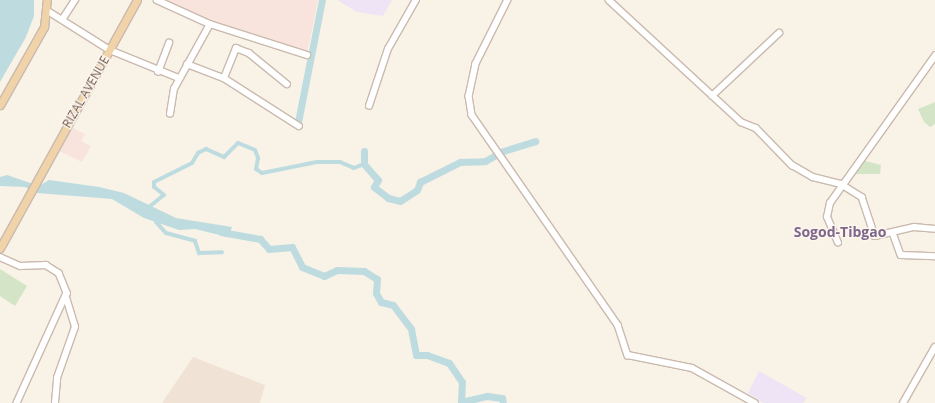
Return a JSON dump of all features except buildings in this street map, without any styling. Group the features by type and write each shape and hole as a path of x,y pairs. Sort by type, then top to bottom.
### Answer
{"main road":[{"path":"0,105 44,27 48,11 47,0"},
{"name":"RIZAL AVENUE","path":"0,248 137,0"}],"street":[{"path":"62,20 75,0"},
{"path":"157,0 210,24 307,55"},
{"path":"368,106 388,49 416,0"},
{"path":"508,0 476,64 469,96 472,115 618,325 628,355 692,368 755,403"},
{"path":"609,0 712,96 742,122 756,128 800,170 841,184 862,197 875,236 914,227 935,229"},
{"path":"48,11 110,50 158,72 179,78"},
{"path":"170,114 172,94 179,78 210,24"},
{"path":"712,96 779,33"},
{"path":"158,72 169,43"},
{"path":"224,78 236,48 249,53 287,84"},
{"path":"838,243 826,214 841,184 935,56"},
{"path":"187,64 224,78 299,126"},
{"path":"893,233 902,255 935,256"},
{"path":"0,257 20,266 46,265 59,273 75,327 57,378 55,403"},
{"path":"17,403 40,347 66,298"},
{"path":"903,403 935,347"}],"shaded area":[{"path":"160,0 318,0 307,54 211,22"},
{"path":"337,0 392,0 383,16 357,12"},
{"path":"71,127 85,134 81,141 91,146 82,162 59,151"},
{"path":"193,357 265,385 260,403 162,403"},
{"path":"759,371 807,398 803,403 763,403 748,393"}],"green space":[{"path":"935,102 935,124 930,127 924,122 918,109"},
{"path":"862,160 881,165 880,174 853,174"},
{"path":"0,269 27,286 15,306 0,296"}],"water":[{"path":"0,0 34,0 34,16 26,37 0,82"},
{"path":"7,175 39,186 49,180 99,187 124,193 176,218 232,227 228,237 195,229 179,230 144,218 112,199 37,193 25,187 0,186 0,177"}],"waterway":[{"path":"298,122 322,0"},
{"path":"500,152 535,141"},
{"path":"149,207 164,195 154,187 154,182 192,163 198,153 206,149 224,157 238,143 255,150 258,158 256,169 262,173 317,162 340,162 354,168 364,164"},
{"path":"364,151 364,164 378,180 374,187 388,198 400,201 417,190 420,182 460,162 485,161 496,155"},
{"path":"156,222 166,233 195,241 199,253 222,252"},
{"path":"221,232 260,239 269,249 292,247 302,267 324,276 337,270 364,271 377,279 376,293 381,302 393,305 411,329 416,355 427,355 449,363 462,382 461,402 487,396 502,398 503,403"}],"district":[{"name":"Sogod-Tibgao","path":"840,232"}]}
